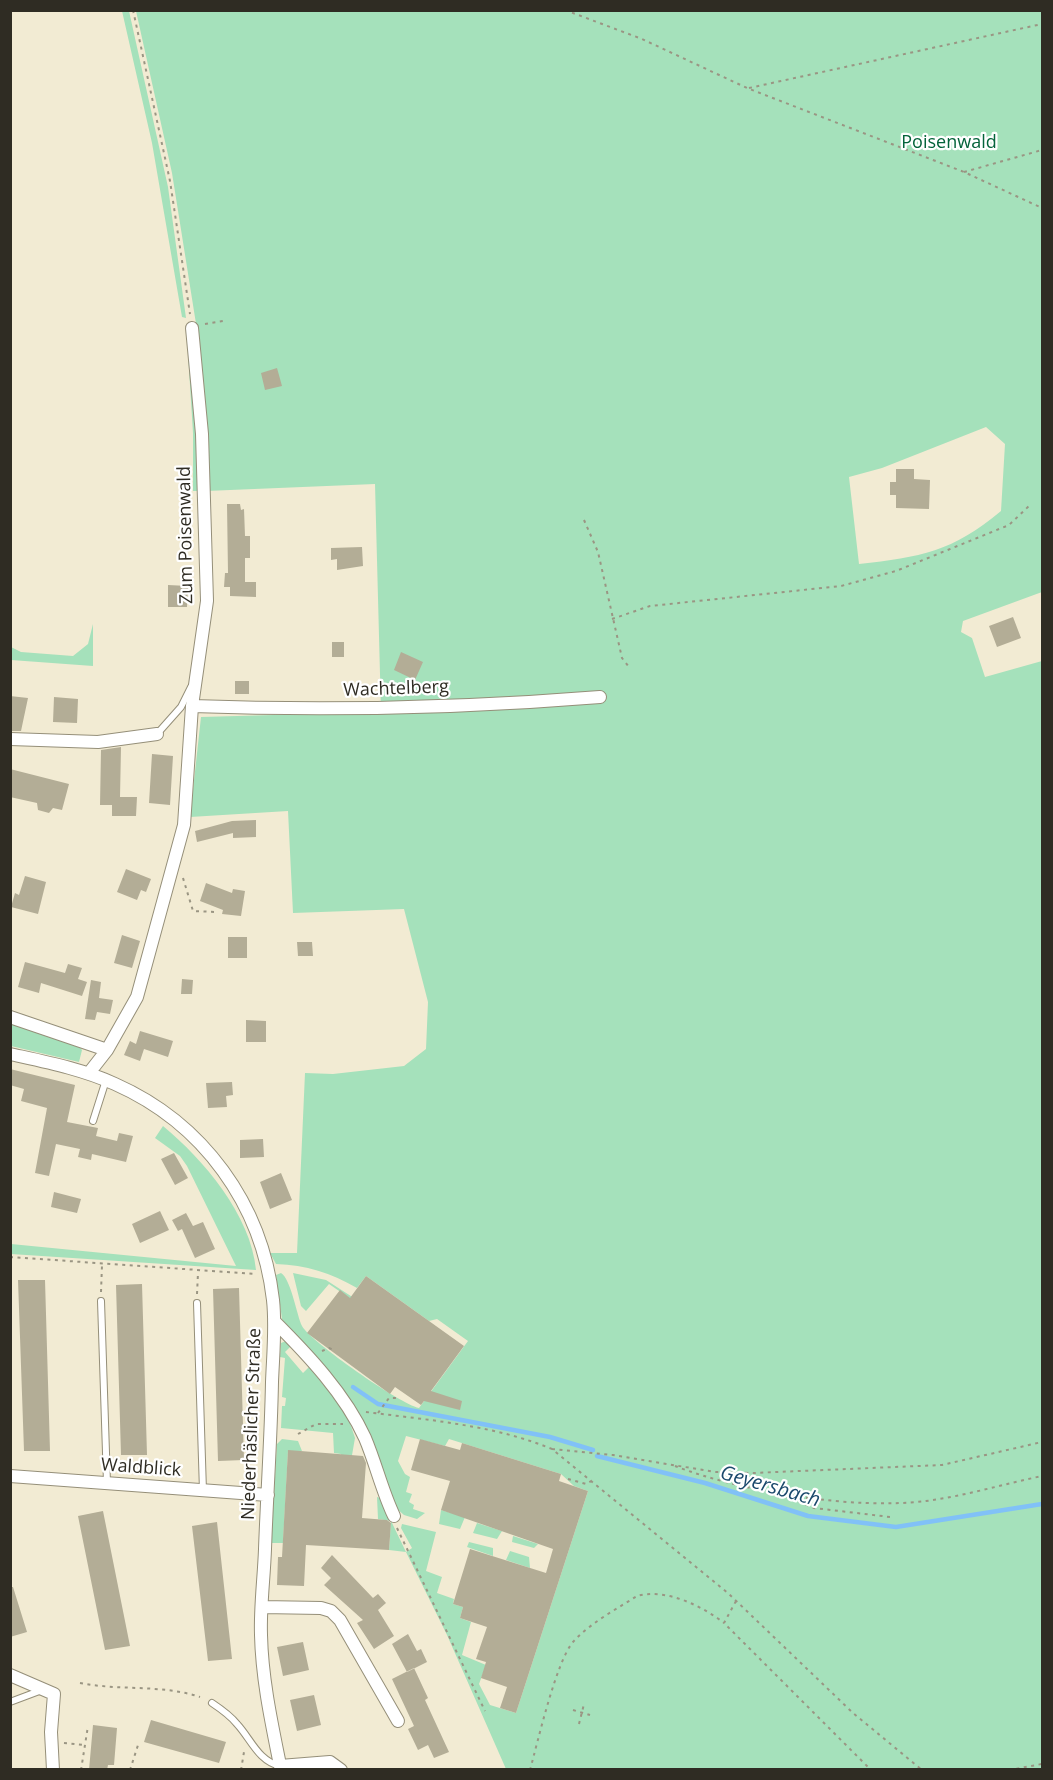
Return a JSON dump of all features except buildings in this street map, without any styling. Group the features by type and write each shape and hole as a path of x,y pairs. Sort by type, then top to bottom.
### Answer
{"street":[{"name":"Zum Poisenwald","path":"89,1073 107,1050 137,997 176,863 187,801 192,706 207,601 202,434 192,328"},
{"name":"Wachtelberg","path":"192,706 306,710 510,704 600,697"},
{"path":"10,739 98,742 157,734"},
{"path":"10,1017 107,1050"},
{"name":"Niederhäslicher Straße","path":"10,1054 89,1073 159,1108 199,1141 233,1183 246,1205 261,1244 269,1275 274,1321 262,1607 263,1665 280,1768"},
{"path":"274,1321 308,1357 354,1418 394,1516"},
{"name":"Waldblick","path":"10,1476 268,1495"},
{"path":"262,1607 331,1611 346,1628 398,1721"},
{"path":"10,1675 54,1694 53,1770"},
{"path":"280,1768 330,1762 341,1770"}],"lane":[{"path":"157,734 181,707 196,672"},
{"path":"93,1121 106,1080"},
{"path":"101,1301 107,1484"},
{"path":"197,1303 203,1491"},
{"path":"10,1702 42,1690"},
{"path":"212,1703 232,1718 262,1757 280,1768"}],"path":[{"path":"133,10 170,181 192,328 223,321"},
{"path":"565,10 642,39 747,88 964,172 1042,208"},
{"path":"747,88 1042,24"},
{"path":"964,172 1042,150"},
{"path":"612,619 650,606 841,586 885,574 937,556 1009,525 1030,505"},
{"path":"584,520 598,552 622,658 629,667"},
{"path":"176,863 181,867 193,911 215,912"},
{"path":"10,1257 260,1274"},
{"path":"101,1301 102,1264"},
{"path":"197,1303 198,1271"},
{"path":"321,1351 329,1348 333,1350"},
{"path":"378,1413 390,1397 398,1398"},
{"path":"298,1434 316,1424 378,1413 435,1420 528,1440 552,1449 715,1472 753,1473 942,1465 1042,1442"},
{"path":"552,1449 593,1480 736,1601 853,1713 922,1770"},
{"path":"669,1464 710,1479 844,1502 925,1501 1042,1476"},
{"path":"568,1479 586,1484 593,1480"},
{"path":"775,1491 814,1508 890,1517"},
{"path":"394,1516 407,1551 485,1711"},
{"path":"530,1770 562,1663 571,1644 584,1631 637,1596 653,1594 684,1600 712,1614 724,1623 871,1770"},
{"path":"724,1623 736,1601"},
{"path":"80,1683 96,1687 157,1688 200,1697"},
{"path":"579,1724 584,1704"},
{"path":"573,1710 590,1715"},
{"path":"81,1770 88,1726"},
{"path":"241,1770 247,1736"},
{"path":"52,1742 84,1745"},
{"path":"130,1770 138,1745"},
{"path":"1009,1770 1042,1764"}],"green space":[{"path":"122,11 129,11 168,187 186,318 182,317 152,143"},
{"name":"Poisenwald","path":"136,11 1042,11 1042,592 963,621 961,632 972,638 985,677 1042,661 1042,1769 506,1769 447,1635 406,1552 412,1548 401,1528 402,1524 436,1532 426,1571 442,1577 437,1593 454,1599 453,1604 463,1607 460,1618 471,1622 462,1655 486,1665 479,1684 490,1705 516,1713 588,1491 574,1486 561,1474 449,1439 445,1446 406,1436 398,1461 405,1474 410,1477 406,1492 412,1494 409,1502 414,1505 413,1509 425,1513 417,1519 404,1515 396,1508 377,1461 282,1319 276,1275 281,1273 288,1282 302,1326 309,1334 376,1385 419,1408 468,1341 437,1319 429,1321 366,1276 357,1288 318,1271 276,1264 270,1253 297,1253 305,1073 333,1074 404,1066 426,1049 428,1002 404,909 293,913 288,811 190,817 201,717 381,712 375,484 206,491 197,330 172,173","holes":["986,427 1005,444 1001,511 967,536 935,550 900,559 859,564 849,477 882,468"]},
{"path":"190,349 198,407 200,491 193,491 193,433 188,353"},
{"path":"93,624 93,666 11,660 11,647 21,652 73,656 88,644"},
{"path":"10,1022 78,1045 82,1050 79,1062 11,1046"},
{"path":"163,1126 194,1155 223,1190 245,1229 256,1270 11,1254 11,1244 236,1266 187,1166 180,1156 155,1138"},
{"path":"293,1273 326,1280 357,1300 358,1304 329,1284 306,1311 301,1306"},
{"path":"286,1341 292,1345 285,1352 303,1373 309,1367 347,1414 355,1438 336,1547 341,1454 334,1453 333,1433 281,1428 282,1406 285,1406 286,1398 282,1397 285,1358 280,1357 281,1343"},
{"path":"282,1439 298,1441 302,1451 288,1451 283,1543 271,1543 277,1444"},
{"path":"377,1497 380,1498 406,1552 389,1550 391,1521 378,1519"},
{"path":"441,1510 465,1517 460,1529 439,1524"},
{"path":"477,1523 502,1531 497,1539 473,1533"},
{"path":"513,1536 538,1544 534,1548 512,1542"},
{"path":"469,1542 493,1548 493,1556 467,1547"},
{"path":"510,1551 529,1557 530,1568 506,1560"}],"waterway":[{"name":"Geyersbach","path":"353,1387 378,1404 550,1437 593,1450"},
{"name":"Geyersbach","path":"597,1456 705,1483 808,1516 896,1527 1042,1504"}]}
